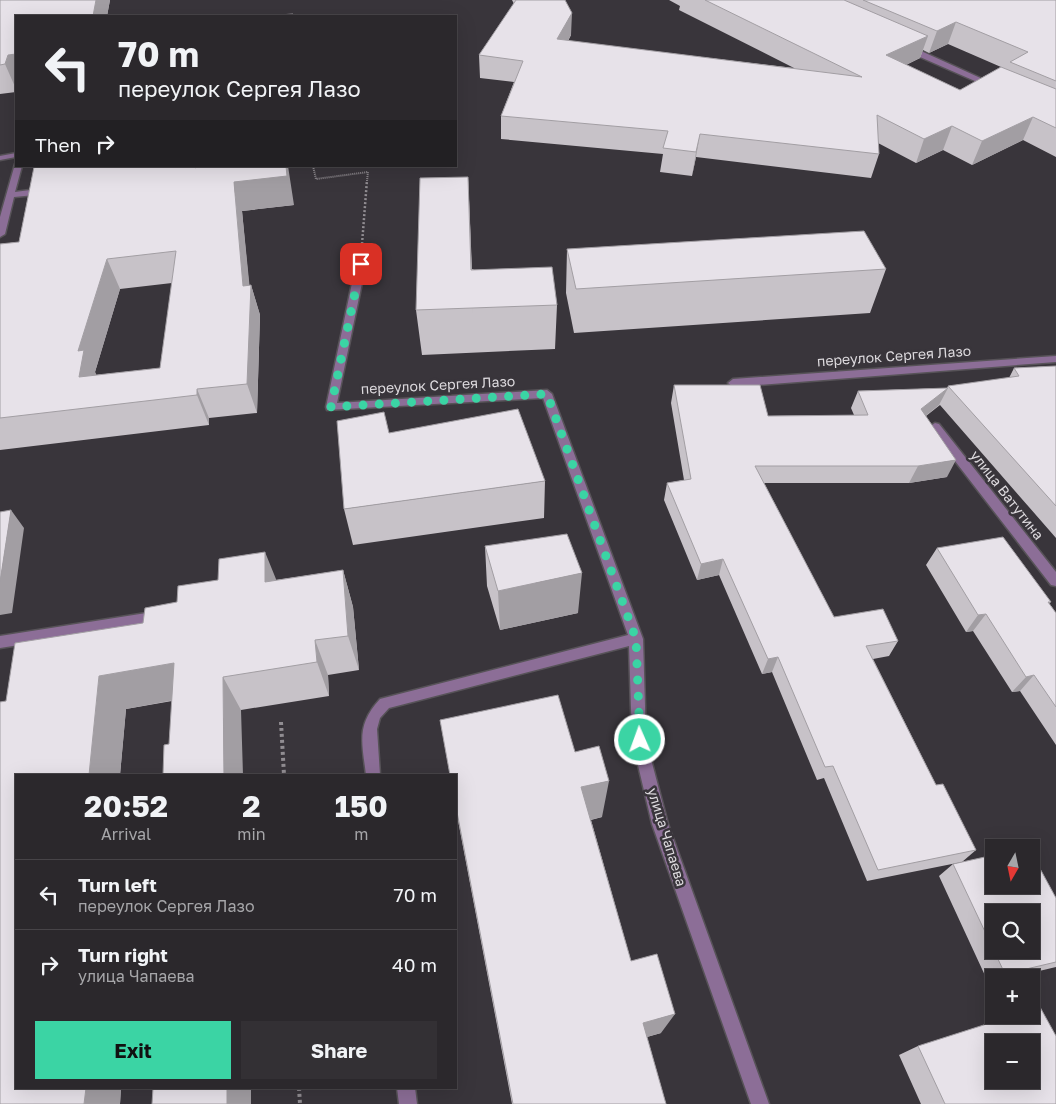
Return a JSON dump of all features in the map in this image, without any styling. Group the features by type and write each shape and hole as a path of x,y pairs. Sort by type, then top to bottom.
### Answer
{"street":[{"path":"895,43 1002,90"},
{"path":"0,158 15,155"},
{"path":"0,234 18,167"},
{"path":"11,194 50,190"},
{"name":"переулок Сергея Лазо","path":"361,264 331,407 547,394"},
{"name":"переулок Сергея Лазо","path":"733,383 1056,359"},
{"name":"улица Чапаева","path":"547,394 636,639 640,740 660,824 760,1104"},
{"name":"улица Ватутина","path":"935,427 1056,581"},
{"path":"0,642 171,615"},
{"path":"373,774 370,727 374,714 385,703 636,639"},
{"path":"406,1089 408,1104"}],"path":[{"path":"313,167 316,179 368,172 361,264"},
{"path":"281,722 284,774"},
{"path":"299,1089 300,1104"}],"building":[{"path":"0,0 96,0 93,15 15,15 15,54 8,55 5,64 0,65"},
{"path":"516,0 565,0 572,13 557,39 862,77 705,0 844,0 928,36 886,55 960,90 1001,67 1056,89 1056,128 1033,117 982,141 952,126 924,139 877,115 879,154 700,134 696,152 663,148 668,131 501,116 523,61 479,55"},
{"path":"863,0 1056,0 1056,81 1010,62 1028,52 956,22 937,31"},
{"path":"34,167 286,167 287,176 234,182 243,286 251,285 247,384 197,389 197,395 0,418 0,244 19,242","holes":["176,251 160,368 79,377 84,350 78,351 107,259"]},
{"path":"468,177 471,270 552,267 557,305 416,310 420,178"},
{"path":"864,231 886,269 576,289 567,249"},
{"path":"1056,366 1056,506 948,386 1019,376 1014,368"},
{"path":"674,385 760,385 768,416 868,415 858,391 948,388 921,409 956,460 918,466 755,466 834,617 883,609 898,641 866,646 936,785 943,784 976,850 878,870 833,766 825,767 778,657 768,659 723,559 701,564 667,483 691,479"},
{"path":"518,409 545,481 344,509 337,421 384,412 389,433"},
{"path":"11,510 0,582 0,512"},
{"path":"567,534 582,573 498,591 485,546"},
{"path":"1003,537 1051,602 1048,602 1056,613 1056,707 1034,675 1026,677 986,614 978,615 937,548"},
{"path":"265,552 265,582 343,570 348,636 315,640 317,662 223,677 224,774 163,774 164,745 169,744 174,663 99,676 89,774 15,774 15,1089 86,1089 84,1104 0,1104 0,702 6,701 15,643 143,623 145,608 177,602 178,586 218,580 219,559"},
{"path":"558,695 575,752 599,746 609,781 581,787 631,961 657,954 675,1014 643,1023 666,1104 513,1104 457,812 457,774 450,774 440,720"},
{"path":"985,857 985,894 1040,894 1040,869 1056,898 1056,962 1026,969 1003,969 998,959 1040,959 1040,904 985,904 985,932 953,864"},
{"path":"1040,1007 1056,1036 1056,1104 945,1104 918,1046 987,1024 1040,1024"},
{"path":"153,1089 227,1089 227,1104 152,1104"}],"route":[{"path":"361,264 331,407 547,394 636,639 640,740"}]}
